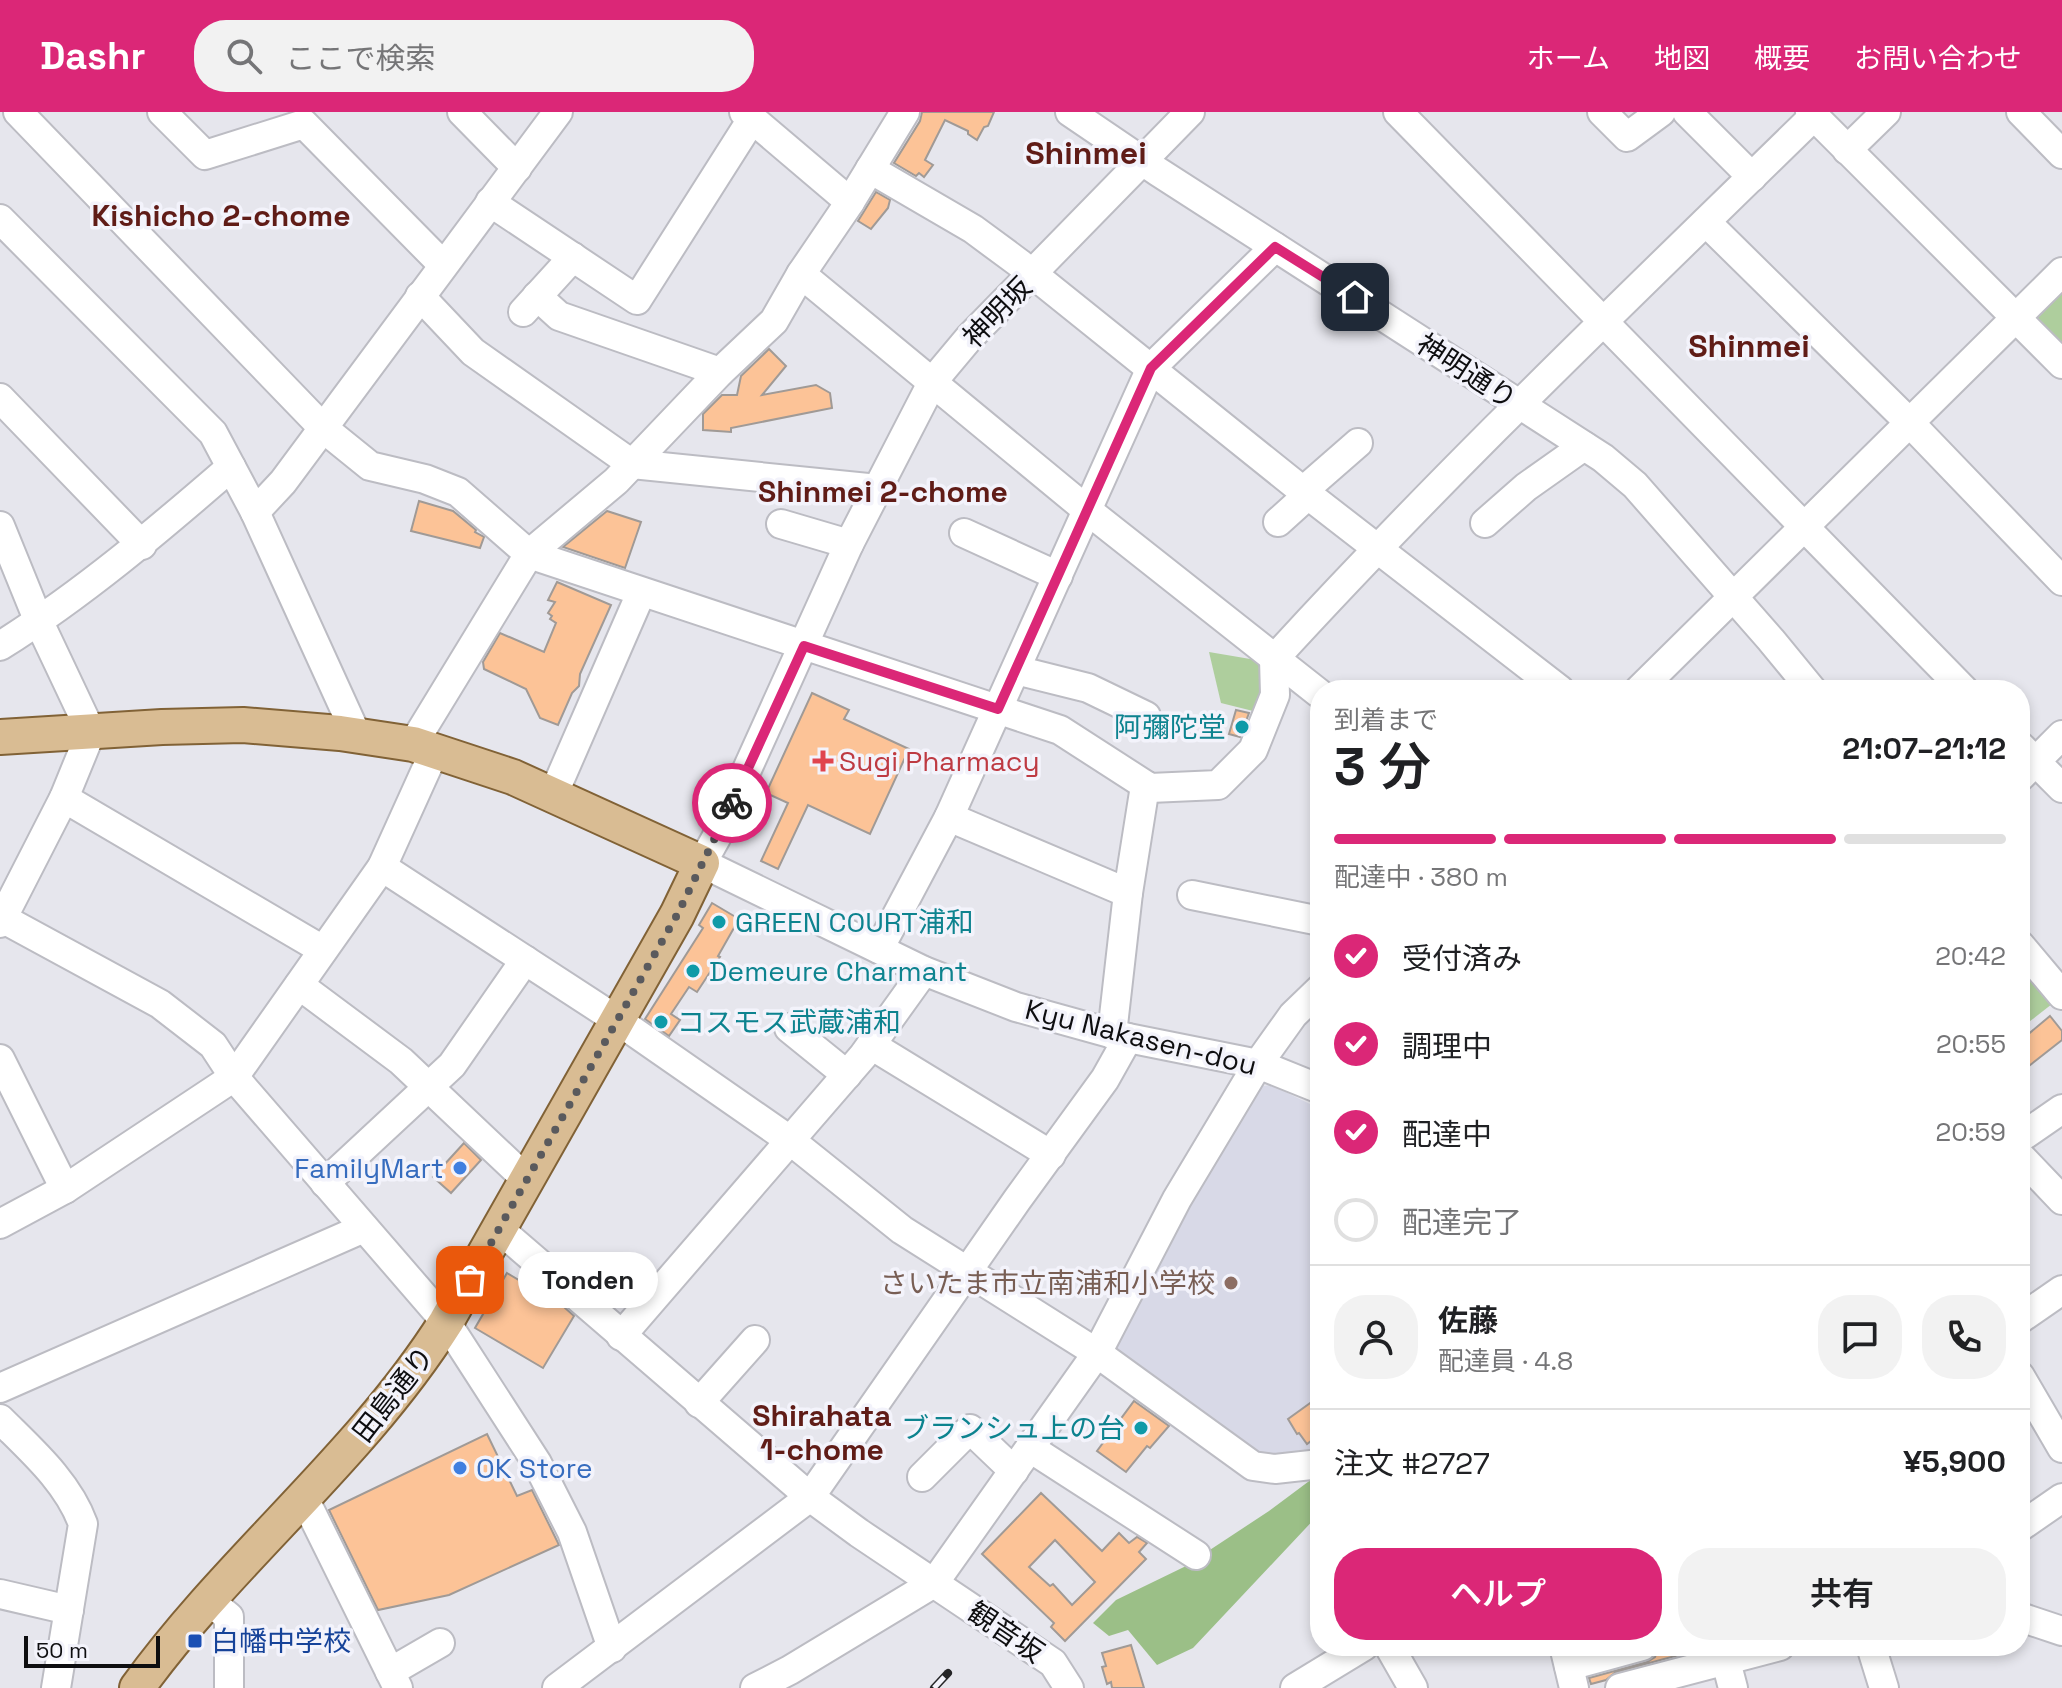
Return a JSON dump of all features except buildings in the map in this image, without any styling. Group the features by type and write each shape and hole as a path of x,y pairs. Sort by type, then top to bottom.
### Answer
{"main road":[{"path":"0,737 243,725 357,736 424,747 482,765 702,863"},
{"name":"田島通り","path":"137,1688 208,1600 381,1414 423,1359 677,915 702,863"}],"street":[{"path":"18,112 323,428 370,466 425,479 458,492 529,554 1060,730 1150,788 1218,785 1253,750 1275,695 1274,659 1376,547 1752,177 1812,114 2062,364"},
{"path":"162,112 205,155 299,118 443,265"},
{"path":"462,112 517,168"},
{"path":"255,512 283,482 558,112"},
{"path":"0,1224 65,1189 234,1077 382,867 424,747 529,554 616,481 720,372 774,321 905,112"},
{"name":"神明通り","path":"1070,112 1603,458 1635,485 1803,680"},
{"name":"神明坂","path":"849,544 933,381 969,338 1190,112"},
{"path":"1398,112 1954,680"},
{"path":"1602,112 1627,137 1661,112"},
{"path":"1687,112 1752,177"},
{"path":"1847,150 1886,112"},
{"path":"2021,112 2062,154"},
{"path":"490,202 637,300 748,116 850,202"},
{"path":"870,169 973,229 1033,274 1305,493 1547,680"},
{"path":"0,219 213,433 255,512 357,736"},
{"path":"1706,222 1910,423 2062,581"},
{"path":"879,949 949,817 1151,368 1275,247"},
{"path":"573,257 530,304 720,372"},
{"path":"1649,680 2062,272"},
{"path":"801,274 1087,510 1310,686"},
{"path":"420,296 473,352 632,464 878,489"},
{"path":"0,398 142,545"},
{"path":"1278,522 1358,443"},
{"path":"1485,523 1526,487 1584,446"},
{"path":"0,646 39,622 142,545 231,467"},
{"path":"781,524 849,544"},
{"path":"0,526 39,622 91,732 64,798 1,919 160,1004 213,1045 234,1077 446,1322 537,1463 572,1532 598,1666"},
{"path":"964,533 1058,576"},
{"name":"田島通り","path":"702,863 849,544"},
{"path":"553,795 641,593"},
{"path":"1016,670 1088,688 1146,716"},
{"path":"2030,757 2062,735"},
{"path":"2030,765 2062,788"},
{"path":"557,1688 598,1666 810,1497 1105,1079 1120,1036 1128,893 1145,786"},
{"path":"64,798 323,950"},
{"path":"949,817 1128,893"},
{"name":"Kyu Nakasen-dou","path":"702,863 924,971 1016,1007 1120,1036 1258,1064 1310,1085"},
{"path":"382,867 617,1020 791,1141 902,1230 1097,1353 1253,1466 1275,1469 1310,1465"},
{"path":"1192,895 1310,919"},
{"path":"2030,957 2062,995"},
{"path":"325,1183 452,1065 525,960"},
{"path":"621,1336 847,1075 924,971"},
{"path":"299,985 401,1061 527,1180"},
{"path":"755,1688 934,1583 1097,1353 1177,1199 1258,1064 1293,1015 1310,999"},
{"path":"789,1028 847,1075"},
{"path":"871,1045 1051,1155"},
{"path":"0,1059 65,1189"},
{"path":"2030,1131 2062,1109"},
{"path":"2030,1166 2062,1200"},
{"path":"0,1388 364,1228"},
{"name":"観音坂","path":"499,1229 810,1497 1053,1663 1069,1688"},
{"path":"2030,1312 2062,1290"},
{"path":"699,1403 755,1340"},
{"path":"2030,1393 2062,1448"},
{"path":"0,1419 75,1501 83,1524 56,1688"},
{"path":"922,1477 970,1429 1014,1471"},
{"path":"1030,1448 1196,1555"},
{"path":"304,1498 394,1680 440,1643"},
{"path":"2030,1520 2062,1498"},
{"path":"0,1594 69,1610"},
{"path":"208,1600 229,1617 229,1688"},
{"path":"2030,1620 2062,1631"},
{"path":"1295,1688 1348,1656"},
{"path":"1395,1656 1413,1688"},
{"path":"1569,1667 1607,1656"},
{"path":"1620,1688 1715,1656"},
{"path":"1725,1656 1733,1688"},
{"path":"1874,1656 1884,1688"}],"shaded area":[{"name":"さいたま市立南浦和小学校","path":"1271,1085 1310,1104 1310,1465 1275,1469 1112,1355 1175,1222 1256,1087"}],"green space":[{"path":"2062,285 2062,352 2032,322"},
{"path":"1209,652 1262,661 1261,713 1221,703"},
{"path":"2030,977 2052,1004 2030,1021"},
{"path":"1310,1480 1310,1524 1193,1648 1157,1665 1128,1630 1109,1636 1093,1623 1116,1600 1184,1567"}],"railway":[{"path":"934,1688 948,1673"}],"way so far":[{"path":"470,1280 677,915 732,803"}],"place":[{"name":"阿彌陀堂","path":"1242,727"},
{"name":"Sugi Pharmacy","path":"823,761"},
{"name":"GREEN COURT浦和","path":"719,922"},
{"name":"Demeure Charmant","path":"693,971"},
{"name":"コスモス武蔵浦和","path":"661,1022"},
{"name":"FamilyMart","path":"460,1168"},
{"name":"Tonden","path":"470,1280"},
{"name":"さいたま市立南浦和小学校","path":"1231,1283"},
{"name":"ブランシュ上の台","path":"1141,1428"},
{"name":"OK Store","path":"460,1468"},
{"name":"白幡中学校","path":"195,1641"}],"district":[{"name":"Shinmei","path":"1086,153"},
{"name":"Kishicho 2-chome","path":"221,215"},
{"name":"Shinmei","path":"1749,346"},
{"name":"Shinmei 2-chome","path":"883,491"},
{"name":"Shirahata 1-chome","path":"822,1432"}],"route":[{"path":"732,803 804,646 998,709 1151,368 1275,247 1355,297"}]}
